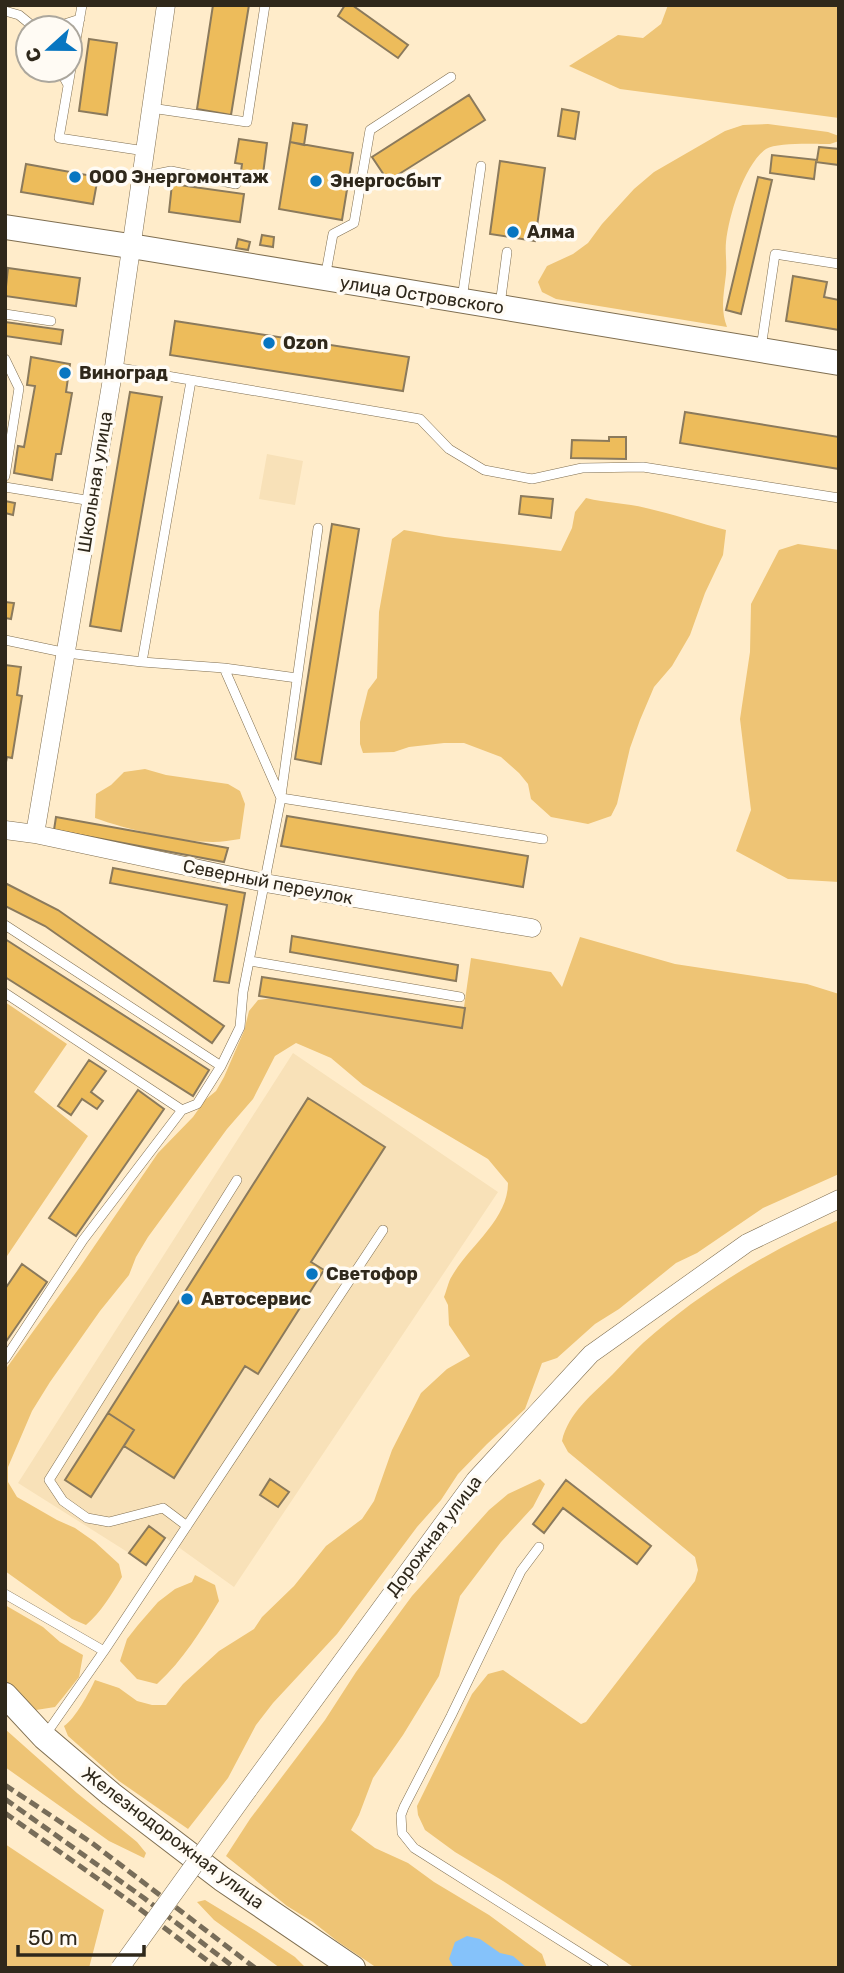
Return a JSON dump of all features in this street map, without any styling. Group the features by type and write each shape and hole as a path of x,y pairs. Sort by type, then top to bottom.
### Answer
{"main road":[{"name":"улица Островского","path":"5,228 132,246 839,363"},
{"name":"Железнодорожная улица","path":"5,1695 44,1737 111,1794 222,1879 353,1968"}],"street":[{"name":"Школьная улица","path":"35,834 114,367 166,5"},
{"name":"Северный переулок","path":"5,830 265,883 532,928"},
{"name":"Дорожная улица","path":"120,1968 475,1479 591,1354 747,1243 839,1199"}],"lane":[{"path":"150,108 247,122 265,5"},
{"path":"324,279 333,234 354,223 370,130 452,77"},
{"path":"68,85 60,138 145,151"},
{"path":"462,301 481,166"},
{"path":"141,177 171,171 236,184"},
{"path":"500,307 507,252"},
{"path":"760,350 775,254 839,264"},
{"path":"5,314 51,321"},
{"path":"5,359 19,388 5,476"},
{"path":"114,367 420,419 450,449 484,470 532,479 582,468 643,467 839,498"},
{"path":"142,662 191,381"},
{"path":"5,487 92,501"},
{"path":"5,1359 83,1240 181,1110 197,1104 221,1066 240,1027 243,992 281,798 318,528"},
{"path":"5,640 67,653 297,678"},
{"path":"224,668 281,798"},
{"path":"281,798 543,839"},
{"path":"5,925 221,1066"},
{"path":"250,961 460,997"},
{"path":"5,993 181,1110"},
{"path":"187,1526 163,1508 109,1522 87,1518 62,1501 49,1480 237,1180"},
{"path":"44,1737 383,1230"},
{"path":"539,1546 521,1571 404,1807 400,1824 402,1833 414,1848 604,1968"},
{"path":"5,1594 104,1651"}],"shaded area":[{"path":"668,5 839,5 839,118 620,89 569,66 618,35 643,38 661,24"},
{"path":"768,124 828,132 839,136 839,141 830,144 771,147 758,156 751,166 734,205 726,242 723,307 727,327 556,299 542,292 538,282 547,266 573,254 588,243 634,189 654,172 725,131 743,125"},
{"path":"267,454 303,461 295,505 259,499"},
{"path":"586,498 646,508 726,530 723,555 705,593 690,635 672,666 654,687 640,720 630,748 617,804 611,816 588,824 551,817 531,799 528,784 501,757 464,743 363,753 360,744 360,722 368,690 377,678 379,612 392,539 404,530 561,551 572,528 575,512"},
{"path":"798,544 839,550 839,882 788,879 736,851 751,810 740,719 750,652 751,604 779,550"},
{"path":"145,769 166,775 228,784 240,791 245,804 240,839 213,842 185,840 95,818 96,794 111,785 124,772"},
{"path":"580,937 675,964 807,984 839,994 839,1174 763,1208 697,1253 676,1263 619,1309 595,1324 557,1358 542,1363 525,1409 458,1474 441,1500 417,1527 337,1634 273,1703 256,1725 228,1778 188,1829 119,1781 68,1736 64,1726 77,1712 95,1680 119,1688 137,1701 166,1705 183,1684 219,1651 254,1629 326,1546 362,1519 374,1501 392,1450 421,1393 447,1369 470,1356 449,1325 448,1305 444,1297 449,1281 459,1265 502,1209 508,1183 488,1159 363,1085 331,1058 296,1043 275,1056 253,1099 227,1129 148,1237 129,1275 50,1382 32,1411 8,1467 8,1482 17,1497 75,1528 119,1564 122,1577 102,1608 86,1625 72,1619 5,1571 5,1370 158,1153 216,1091 244,1031 249,1011 258,1000 273,998 461,1028 471,958 551,972 562,987"},
{"path":"5,1002 67,1044 34,1092 88,1136 5,1259"},
{"path":"293,1053 498,1192 234,1587 149,1526 129,1553 18,1483"},
{"path":"839,1220 839,1968 635,1968 425,1830 417,1806 472,1694 488,1674 503,1670 581,1724 586,1722 695,1581 698,1570 695,1557 568,1452 562,1441 576,1413 639,1347 711,1290 786,1245"},
{"path":"540,1479 545,1484 533,1507 501,1542 460,1596 439,1676 373,1778 351,1830 375,1848 408,1863 489,1915 542,1954 547,1968 377,1968 287,1906 226,1856 412,1596 489,1510 508,1494"},
{"path":"195,1575 215,1585 219,1601 183,1655 157,1684 137,1679 120,1661 127,1639 158,1602 175,1589 192,1582"},
{"path":"5,1605 83,1655 79,1677 55,1707 36,1710 5,1680"},
{"path":"5,1729 137,1842 146,1853 144,1858 109,1841 5,1767"},
{"path":"5,1844 104,1910 89,1968 5,1968"},
{"path":"205,1900 295,1957 306,1968 280,1968 214,1920 197,1902"}],"water":[{"path":"467,1936 480,1939 500,1953 513,1956 527,1968 454,1968 449,1959 455,1942"}],"building":[{"path":"213,5 249,5 231,115 197,109"},
{"path":"345,5 352,5 408,45 398,58 338,16"},
{"path":"89,39 117,43 107,115 79,111"},
{"path":"469,95 485,120 388,181 372,157"},
{"path":"562,109 579,112 575,139 558,136"},
{"path":"293,123 307,125 304,145 290,142"},
{"path":"239,139 267,143 262,182 240,179 242,164 235,163"},
{"name":"Энергосбыт","path":"290,142 353,153 342,220 279,209"},
{"path":"819,147 839,149 839,165 816,162 814,179 770,173 772,155 817,160"},
{"path":"500,161 545,168 535,241 490,234"},
{"path":"26,164 98,177 93,204 21,192"},
{"path":"758,177 772,180 741,314 726,310"},
{"path":"172,184 244,194 240,222 169,212"},
{"path":"262,235 274,237 273,247 260,245"},
{"path":"238,239 250,242 248,250 236,248"},
{"path":"8,268 80,278 76,306 5,296"},
{"path":"793,276 827,282 824,297 839,300 839,330 786,321"},
{"path":"175,321 409,357 403,391 170,355"},
{"path":"5,322 63,330 61,344 5,336"},
{"path":"31,357 70,364 66,392 72,393 61,454 56,454 52,480 14,473 18,446 24,447 35,386 27,385"},
{"path":"130,392 162,397 121,631 90,626"},
{"path":"685,412 839,437 839,469 680,443"},
{"path":"609,437 626,437 626,459 571,458 572,440 609,441"},
{"path":"521,496 553,499 551,518 519,514"},
{"path":"5,501 15,503 13,515 5,513"},
{"path":"332,524 359,529 321,764 295,759"},
{"path":"5,602 14,603 11,619 5,618"},
{"path":"5,665 21,667 17,695 22,696 12,758 7,757 5,767"},
{"path":"287,816 528,856 523,887 281,846"},
{"path":"56,817 228,848 224,862 54,830"},
{"path":"113,868 245,893 229,983 214,981 227,905 110,883"},
{"path":"5,883 58,910 224,1026 212,1043 45,926 5,906"},
{"path":"292,936 458,965 456,981 290,952"},
{"path":"5,939 209,1070 193,1096 5,977"},
{"path":"262,977 465,1008 462,1028 259,996"},
{"path":"89,1060 106,1071 91,1092 103,1101 97,1109 82,1099 71,1115 58,1106"},
{"path":"138,1090 164,1109 76,1236 49,1218"},
{"path":"308,1098 385,1147 311,1262 324,1270 258,1374 245,1366 174,1478 124,1446 134,1430 108,1413"},
{"path":"22,1264 47,1282 5,1343 5,1289"},
{"path":"108,1413 134,1430 91,1497 65,1480"},
{"path":"270,1479 289,1492 278,1507 260,1495"},
{"path":"566,1480 651,1546 637,1564 563,1508 544,1533 533,1524"},
{"path":"149,1526 165,1538 146,1565 129,1553"}],"railway":[{"path":"5,1785 92,1843 255,1968"},
{"path":"5,1799 144,1898 235,1968"},
{"path":"5,1813 132,1903 217,1968"}],"place":[{"name":"ООО Энергомонтаж","path":"75,177"},
{"name":"Энергосбыт","path":"316,181"},
{"name":"Алма","path":"513,232"},
{"name":"Ozon","path":"269,343"},
{"name":"Виноград","path":"65,373"},
{"name":"Светофор","path":"312,1274"},
{"name":"Автосервис","path":"187,1299"}]}
